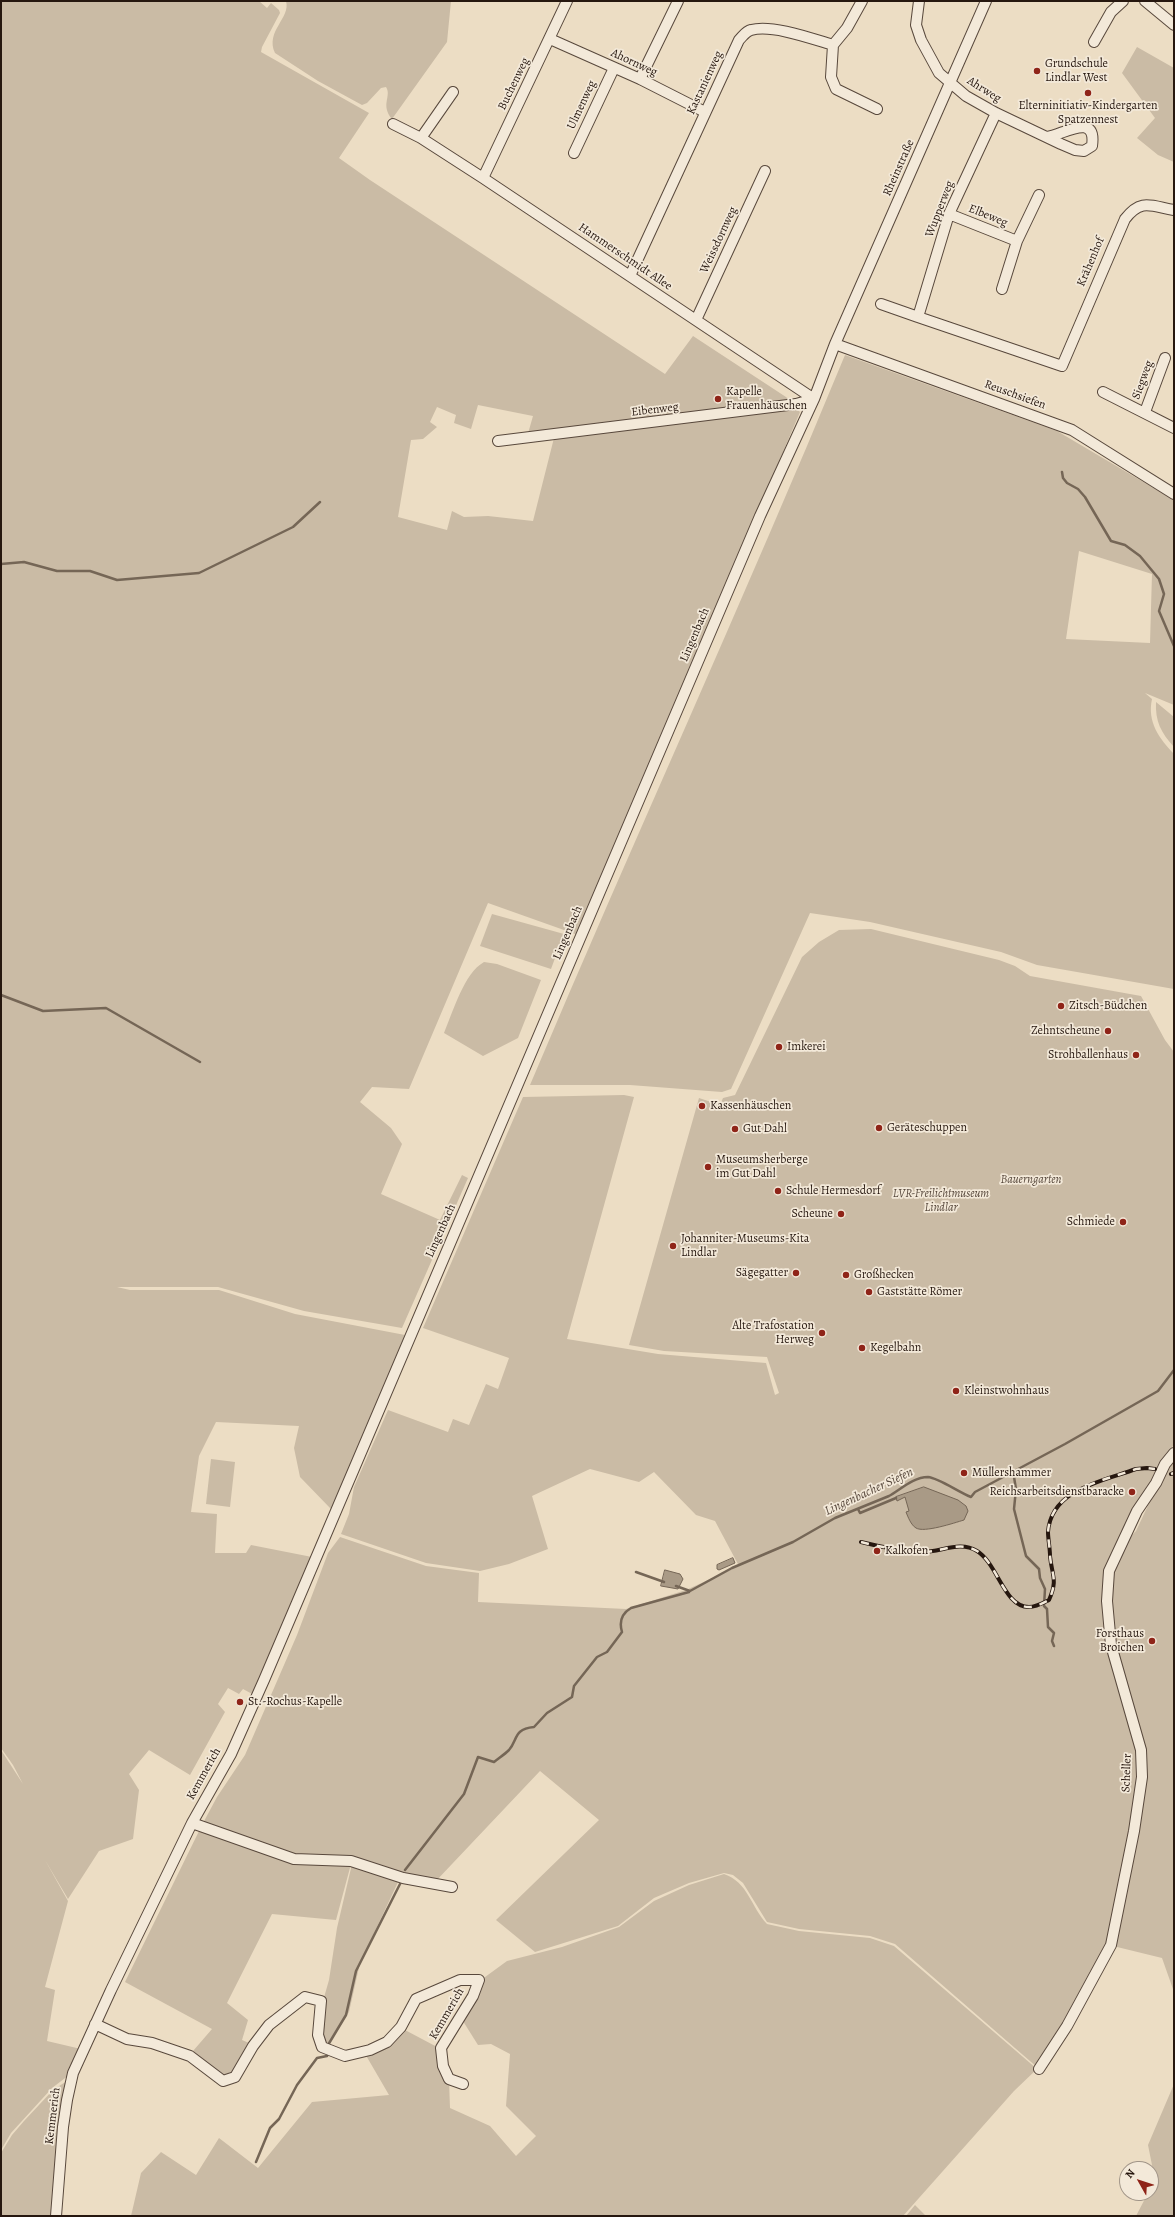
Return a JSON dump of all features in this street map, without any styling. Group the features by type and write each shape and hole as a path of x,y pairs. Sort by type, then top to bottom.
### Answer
{"street":[{"name":"Buchenweg","path":"483,178 567,1"},
{"path":"640,79 678,1"},
{"path":"862,1 847,28 833,45 831,77 836,89 877,109"},
{"path":"919,1 916,25 921,40 939,73 950,83"},
{"name":"Rheinstraße","path":"835,344 986,1"},
{"path":"1094,42 1111,12 1123,1"},
{"path":"1145,1 1174,25"},
{"name":"Kastanienweg","path":"630,276 705,112 740,40 750,30 786,32 833,45"},
{"name":"Ahornweg","path":"550,39 640,79 705,112"},
{"name":"Ulmenweg","path":"574,153 614,68"},
{"name":"Ahrweg","path":"950,83 966,96 996,113 1047,137"},
{"path":"421,138 453,92"},
{"name":"Wupperweg","path":"918,317 950,214 996,113"},
{"name":"Hammerschmidt Allee","path":"393,124 421,138 483,178 814,399"},
{"name":"Weissdornweg","path":"696,320 765,171"},
{"name":"Elbeweg","path":"1002,289 1017,241 1039,196"},
{"name":"Krähenhof","path":"918,317 1019,350 1062,366 1125,219 1133,209 1144,204 1174,210"},
{"name":"Elbeweg","path":"950,214 1017,241"},
{"path":"882,304 918,317"},
{"name":"Lingenbach","path":"326,1532 760,516 814,399 835,344"},
{"name":"Reuschsiefen","path":"835,344 1072,430 1174,494"},
{"name":"Siegweg","path":"1145,412 1165,358"},
{"name":"Siegweg","path":"1103,392 1174,428"},
{"name":"Eibenweg","path":"498,441 796,404 814,399"},
{"name":"Scheller","path":"1038,2069 1067,2026 1111,1945 1134,1831 1142,1777 1141,1750 1111,1645 1107,1601 1109,1571 1137,1511 1156,1484 1165,1464 1174,1453"},
{"name":"Kemmerich","path":"56,2216 63,2128 70,2085 95,2024 192,1823 231,1754 326,1532"},
{"path":"192,1823 294,1859 351,1861 403,1878 452,1888"},
{"name":"Kemmerich","path":"95,2024 127,2038 152,2043 190,2056 223,2081 235,2077 252,2046 269,2025 305,1997 321,2001 318,2034 322,2047 345,2056 370,2050 387,2042 401,2027 416,1999 460,1980 480,1980 473,1996 441,2048 443,2066 449,2079 463,2084"}],"green space":[{"path":"1,1 259,1 267,8 271,3 279,10 280,13 262,47 261,52 369,113 339,158 370,180 665,374 693,336 786,397 791,402 527,437 533,416 478,405 471,429 454,423 456,415 437,407 430,422 437,427 423,439 411,440 398,517 447,530 452,511 464,517 488,516 533,521 554,438 795,407 800,412 578,935 488,903 409,1089 372,1087 360,1102 391,1128 402,1144 381,1194 440,1220 462,1175 468,1178 402,1328 304,1311 218,1287 117,1287 130,1290 219,1290 295,1314 405,1335 331,1509 300,1477 294,1448 299,1426 216,1422 199,1456 191,1512 217,1514 215,1553 246,1553 251,1545 312,1557 254,1695 243,1689 239,1694 228,1688 218,1704 225,1712 190,1775 149,1750 129,1774 139,1790 133,1839 99,1851 68,1899 45,1860 68,1901 45,1987 55,1990 47,2041 81,2049 73,2072 52,2088 11,2133 1,2150 1,1750 23,1784 13,1765 1,1748"},
{"path":"286,1 451,1 447,42 392,119 386,105 388,94 386,87 381,88 367,103 362,105 318,81 275,53 273,38 275,31 285,13 287,7"},
{"path":"1137,47 1174,68 1174,162 1158,155 1137,138 1155,118 1122,73"},
{"path":"845,355 1057,431 1174,500 1174,705 1145,693 1152,699 1151,715 1159,736 1174,754 1174,989 1037,965 1001,952 870,922 810,913 731,1089 722,1092 630,1085 530,1085 608,902 807,447","holes":["1079,551 1152,574 1150,643 1066,639"]},
{"path":"1156,702 1174,717 1174,747 1162,732 1158,721"},
{"path":"492,914 564,934 551,969 480,946"},
{"path":"871,929 999,960 1015,966 1030,976 1141,996 1165,1040 1174,1052 1174,1444 1117,1542 1105,1570 1104,1601 1107,1648 1135,1742 1138,1775 1133,1831 1110,1945 1038,2068 895,1944 870,1936 799,1929 767,1922 743,1883 733,1875 724,1873 689,1883 654,1898 618,1926 535,1952 496,1920 599,1820 540,1771 435,1882 394,1870 294,1858 202,1825 217,1797 245,1755 297,1635 328,1553 340,1537 426,1566 479,1573 478,1602 626,1609 686,1590 739,1566 715,1521 696,1515 654,1472 639,1482 590,1469 532,1496 548,1549 509,1564 480,1571 426,1563 341,1534 349,1514 354,1487 388,1410 448,1432 453,1419 469,1425 486,1384 498,1389 509,1358 423,1328 523,1097 624,1095 634,1097 567,1339 658,1354 766,1363 775,1395 779,1393 767,1357 664,1351 629,1345 699,1098 720,1105 723,1098 735,1095 802,957 819,942 839,930"},
{"path":"484,962 497,964 541,980 518,1038 483,1056 444,1033 455,1004 465,984 477,967"},
{"path":"1174,1458 1174,1992 1162,1958 1113,1946 1143,1748 1114,1647 1112,1572 1122,1545 1136,1531 1159,1482"},
{"path":"211,1459 235,1462 230,1507 206,1504"},
{"path":"201,1827 278,1856 351,1864 336,1920 272,1914 227,2003 248,2020 242,2040 249,2043 235,2070 222,2076 193,2051 212,2029 125,1982"},
{"path":"352,1864 399,1880 360,1963 349,2012 326,2048 323,2045 323,2001 329,1980 337,1928"},
{"path":"724,1874 739,1883 767,1924 799,1931 870,1938 894,1946 1037,2069 1014,2091 903,2216 131,2216 141,2173 161,2152 196,2175 219,2138 258,2168 312,2102 389,2095 364,2052 405,2030 439,2048 449,2080 450,2108 490,2126 516,2156 536,2136 506,2106 510,2054 491,2044 478,2045 461,2018 481,1980 507,1961 562,1947 619,1927 654,1901 689,1885"},
{"path":"70,2079 53,2216 1,2216 1,2153 12,2135 24,2121 53,2090"},
{"path":"1174,2084 1174,2216 1136,2216 1144,2201 1159,2201 1159,2161 1151,2161 1148,2145"},
{"path":"915,2205 926,2216 906,2216"}],"shaded area":[{"path":"924,1487 958,1500 966,1506 968,1511 964,1520 925,1529 914,1527 906,1512 909,1511 905,1497 897,1501 896,1497"},
{"path":"733,1558 735,1563 719,1570 717,1569 717,1565"},
{"path":"665,1570 680,1574 683,1579 678,1589 661,1586"}],"waterway":[{"path":"1062,472 1063,478 1067,483 1078,489 1085,497 1111,541 1125,545 1140,556 1159,579 1164,594 1159,611 1174,646"},
{"path":"1,564 24,562 57,571 90,571 117,580 199,573 293,527 320,502"},
{"path":"1,995 43,1011 106,1008 200,1062"},
{"name":"Lingenbacher Siefen","path":"676,1586 690,1591 732,1568 793,1542 835,1518 889,1496 917,1479 928,1477 932,1478 943,1482 971,1497 975,1492 1065,1444 1158,1391 1174,1370"},
{"path":"1013,1471 1016,1489 1014,1509 1026,1556 1039,1569 1040,1578 1045,1589 1044,1606 1047,1609 1048,1627 1054,1633 1052,1641 1054,1646"},
{"path":"858,1509 860,1513 896,1498"},
{"name":"Lingenbacher Siefen","path":"636,1572 664,1582"},
{"name":"Lingenbacher Siefen","path":"405,1870 464,1794 478,1757 494,1762 509,1750 522,1730 534,1727 547,1713 572,1697 574,1686 597,1657 607,1652 622,1632 621,1622 625,1613 631,1608 689,1592"},
{"name":"Lingenbacher Siefen","path":"328,2045 346,2015 356,1971 400,1884"},
{"name":"Lingenbacher Siefen","path":"256,2162 270,2128 279,2119 297,2085 317,2058 327,2056"}],"railway":[{"path":"861,1542 906,1551 921,1552 956,1547 970,1548 977,1551 984,1557 1013,1600 1020,1605 1029,1607 1039,1605 1049,1600 1054,1583 1048,1532 1051,1517 1058,1506 1068,1496 1094,1483 1136,1469 1155,1469"}],"place":[{"name":"Grundschule Lindlar West","path":"1037,71"},
{"name":"Elterninitiativ-Kindergarten Spatzennest","path":"1088,93"},
{"name":"Kapelle Frauenhäuschen","path":"718,399"},
{"name":"Zitsch-Büdchen","path":"1061,1006"},
{"name":"Zehntscheune","path":"1108,1031"},
{"name":"Imkerei","path":"779,1047"},
{"name":"Strohballenhaus","path":"1136,1055"},
{"name":"Kassenhäuschen","path":"702,1106"},
{"name":"Geräteschuppen","path":"879,1128"},
{"name":"Gut Dahl","path":"735,1129"},
{"name":"Museumsherberge im Gut Dahl","path":"708,1167"},
{"name":"Schule Hermesdorf","path":"778,1191"},
{"name":"Scheune","path":"841,1214"},
{"name":"Schmiede","path":"1123,1222"},
{"name":"Johanniter-Museums-Kita Lindlar","path":"673,1246"},
{"name":"Sägegatter","path":"796,1273"},
{"name":"Großhecken","path":"846,1275"},
{"name":"Gaststätte Römer","path":"869,1292"},
{"name":"Alte Trafostation Herweg","path":"822,1333"},
{"name":"Kegelbahn","path":"862,1348"},
{"name":"Kleinstwohnhaus","path":"956,1391"},
{"name":"Müllershammer","path":"964,1473"},
{"name":"Reichsarbeitsdienstbaracke","path":"1132,1492"},
{"name":"Kalkofen","path":"877,1551"},
{"name":"Forsthaus Broichen","path":"1152,1641"},
{"name":"St.-Rochus-Kapelle","path":"240,1702"}],"park label":[{"name":"Bauerngarten","path":"1031,1180"},
{"name":"LVR-Freilichtmuseum Lindlar","path":"941,1201"}]}
